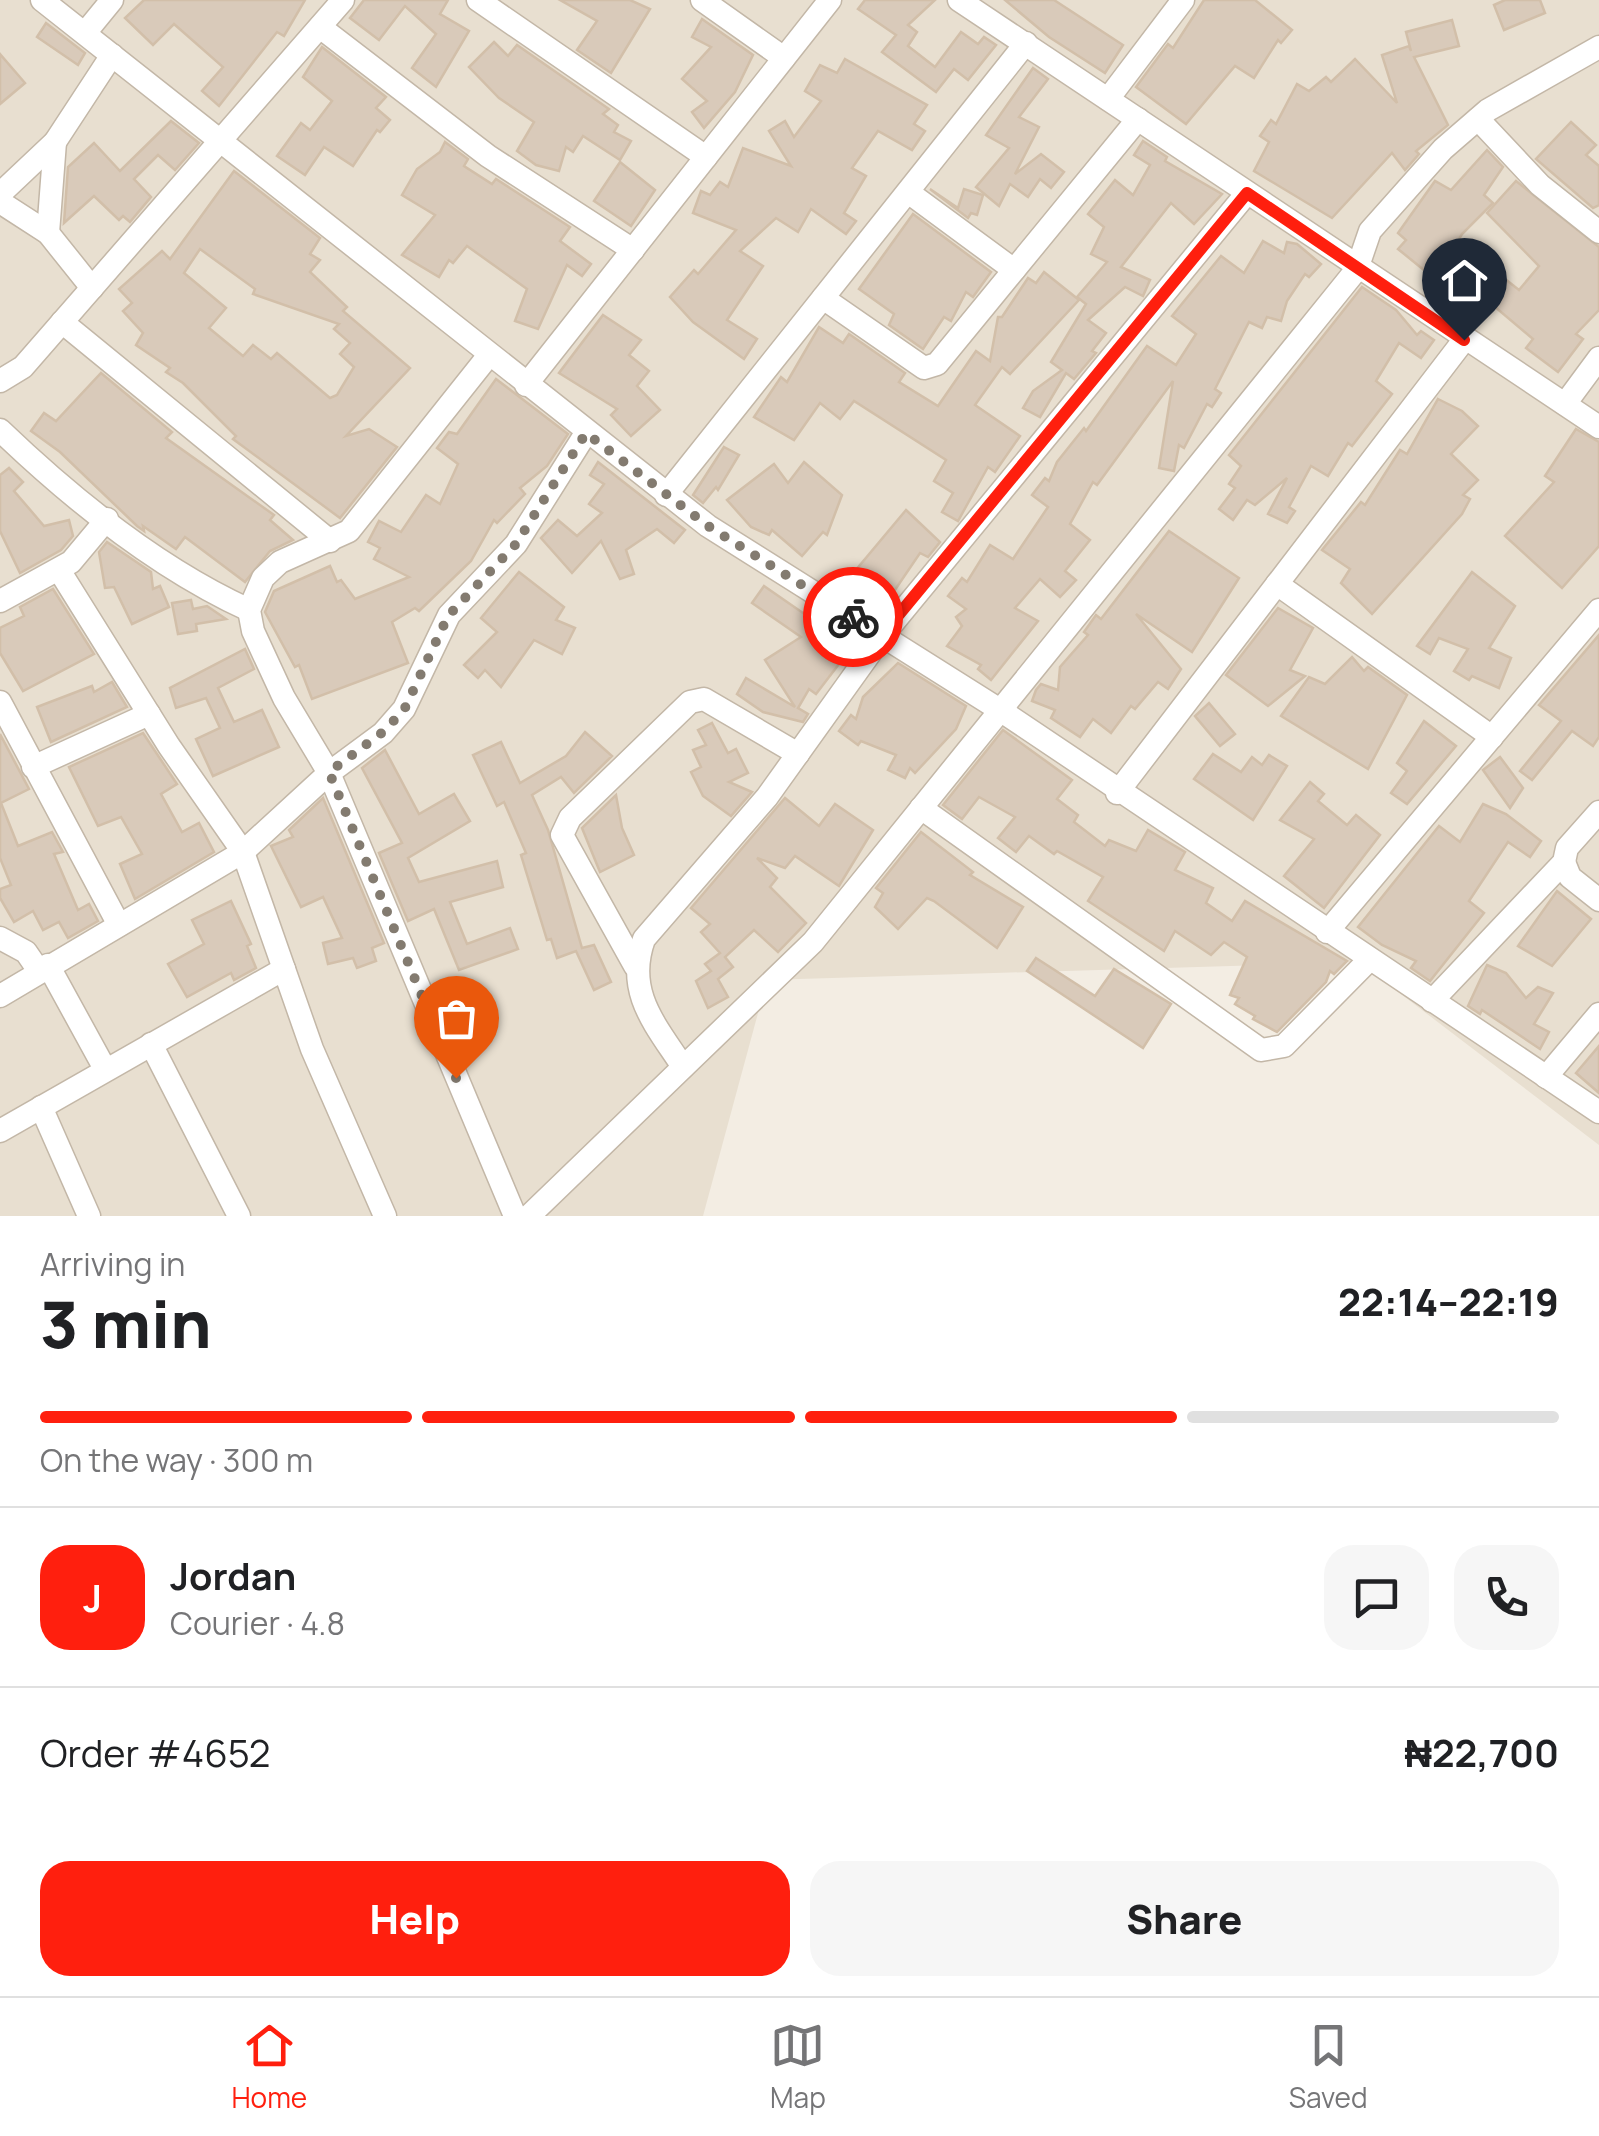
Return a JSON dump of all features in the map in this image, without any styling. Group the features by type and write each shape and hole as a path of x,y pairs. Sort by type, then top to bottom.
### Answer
{"street":[{"path":"42,0 666,496 1000,710 1117,793 1599,1112"},
{"path":"85,34 112,0"},
{"path":"0,381 22,367 343,0"},
{"path":"478,0 706,157"},
{"path":"702,0 784,58"},
{"path":"526,385 830,0"},
{"path":"959,0 1599,427"},
{"path":"1108,99 1183,0"},
{"path":"320,27 488,156 632,250"},
{"path":"666,496 1026,43"},
{"path":"529,1216 812,942 1357,269 1370,231 1443,149 1478,119 1599,47"},
{"path":"0,194 56,142 112,54"},
{"path":"824,298 924,368 937,364 1138,119"},
{"path":"1478,119 1540,184 1599,232"},
{"path":"48,234 56,142"},
{"path":"908,192 1014,270"},
{"path":"634,966 644,939 767,797 882,635 1247,193"},
{"path":"0,202 48,234 92,288"},
{"path":"62,322 330,541"},
{"path":"1117,793 1464,340"},
{"path":"489,355 363,516 330,541 280,562 263,578 249,610 253,631 284,698 329,772 516,1216"},
{"path":"1565,404 1599,358"},
{"path":"0,430 190,583 249,610"},
{"path":"0,996 243,852 329,772 383,732 404,710 448,616 516,544 586,433"},
{"path":"0,601 59,570 107,519"},
{"path":"59,570 149,714 243,852 312,1049 386,1216"},
{"path":"1277,584 1492,737"},
{"path":"1327,932 1599,610"},
{"path":"684,1067 644,1006 634,966 562,834 570,818 690,702 704,699 798,754"},
{"path":"0,702 120,925"},
{"path":"34,767 149,714"},
{"path":"922,808 1261,1050 1284,1046 1369,960"},
{"path":"1432,1002 1564,862 1567,848 1599,812"},
{"path":"1564,862 1570,877 1599,900"},
{"path":"0,938 26,952 44,968 105,1069"},
{"path":"0,1131 284,969"},
{"path":"1546,1076 1599,1014"},
{"path":"151,1044 239,1216"},
{"path":"41,1107 89,1216"}],"shaded area":[{"path":"0,0 1599,0 1599,1145 1359,962 767,980 703,1216 0,1216"}],"building":[{"path":"144,0 305,0 284,36 277,32 219,106 202,91 223,67 174,24 153,45 125,18"},
{"path":"364,0 448,0 440,14 469,31 436,87 412,68 436,34 405,6 379,40 350,18"},
{"path":"560,0 630,0 650,9 611,73 577,50 597,21"},
{"path":"865,0 935,0 908,25 917,32 908,46 935,67 961,32 978,44 984,37 996,45 968,80 954,69 936,92 882,52 896,35 858,9"},
{"path":"1005,0 1054,0 1123,45 1105,73 1049,37"},
{"path":"1204,0 1255,0 1292,30 1281,43 1278,40 1254,78 1235,66 1186,124 1136,87 1168,44 1173,48"},
{"path":"1505,0 1540,0 1545,13 1504,30 1494,5"},
{"path":"702,19 753,55 735,92 704,128 692,112 707,101 682,79 711,47 692,37"},
{"path":"1452,20 1459,46 1414,57 1448,125 1416,151 1419,154 1405,170 1392,153 1332,218 1254,171 1269,142 1260,136 1271,120 1276,124 1297,84 1309,91 1326,77 1331,82 1355,59 1397,103 1382,55 1409,46 1411,51 1406,32"},
{"path":"46,23 85,53 78,65 37,37"},
{"path":"494,42 508,56 517,45 609,109 603,114 618,125 614,132 631,141 620,160 583,136 573,152 566,147 559,171 536,165 517,151 534,122 499,98 469,67"},
{"path":"322,47 386,97 376,108 390,120 380,132 377,130 353,166 324,147 305,175 277,156 301,123 310,130 332,101 303,77"},
{"path":"0,54 25,83 0,104"},
{"path":"845,59 927,105 914,124 925,131 912,150 878,131 852,168 866,176 844,213 856,221 846,234 811,209 798,232 776,218 740,251 763,266 727,320 757,339 744,359 693,322 670,297 694,270 698,274 736,230 693,213 701,191 710,195 720,182 728,187 743,148 791,166 769,131 785,121 794,137 821,101 805,91 820,65 837,73"},
{"path":"1033,68 1048,79 1019,117 1039,127 1015,174 1041,154 1064,172 1051,188 1040,179 1028,197 1010,184 999,206 976,187 1009,148 986,135"},
{"path":"171,121 199,143 175,170 158,155 134,179 151,197 130,222 123,216 119,220 94,196 64,223 68,167 94,143 120,171"},
{"path":"1571,122 1596,145 1586,155 1599,166 1599,205 1593,208 1536,159"},
{"path":"1143,141 1167,157 1165,161 1222,194 1194,224 1171,203 1121,267 1150,280 1143,296 1125,287 1088,320 1106,333 1092,351 1096,353 1074,379 1066,373 1040,417 1023,408 1033,391 1062,370 1051,362 1086,304 1077,297 1107,262 1091,254 1104,227 1088,214 1115,180 1133,195 1150,165 1134,155"},
{"path":"445,142 468,159 464,166 492,184 496,179 570,227 560,241 591,264 582,276 567,265 538,329 515,321 527,289 467,246 453,263 449,260 439,277 402,255 435,215 402,195 417,169 440,152"},
{"path":"1487,150 1503,167 1484,195 1493,203 1462,234 1435,279 1398,249 1406,240 1398,233 1435,181 1451,190"},
{"path":"620,162 655,190 631,226 594,201"},
{"path":"234,171 320,238 310,254 320,260 310,272 347,307 343,311 410,368 346,436 369,429 397,447 340,518 233,439 236,436 183,383 166,372 170,368 136,345 143,333 123,311 132,303 119,289 162,251 170,259","holes":["200,249 255,289 253,294 339,324 334,329 350,343 340,354 354,367 337,395 330,398 277,353 271,359 253,345 243,356 209,328 226,308 184,273"]},
{"path":"1516,181 1599,247 1599,310 1576,334 1583,339 1558,372 1526,348 1533,339 1468,284 1485,263 1519,290 1539,266 1487,213"},
{"path":"930,189 958,208 964,189 983,195 977,215 971,213 968,218"},
{"path":"913,214 991,272 973,297 966,292 951,321 944,317 923,349 889,325 894,314 859,289"},
{"path":"1263,241 1284,253 1287,242 1297,244 1321,264 1309,277 1305,274 1287,301 1281,321 1267,317 1262,328 1249,322 1215,389 1221,393 1212,407 1207,404 1184,448 1179,445 1174,471 1159,468 1173,381 1097,485 1093,482 1070,524 1090,540 1065,571 1076,580 1060,597 1040,579 1015,608 1038,621 991,680 978,669 981,665 947,646 962,626 956,617 966,609 948,596 962,578 967,582 990,545 1013,559 1048,507 1032,495 1045,478 1049,481 1057,462 1084,428 1086,431 1147,346 1176,365 1196,334 1172,316 1221,256 1244,273"},
{"path":"1044,272 1079,300 1010,374 1002,367 975,405 1020,436 995,472 988,467 958,521 942,512 953,493 934,481 946,460 854,401 840,419 820,403 794,440 754,417 781,377 787,382 819,327 843,343 849,334 905,373 899,382 938,406 976,351 990,361 998,317 1002,317 1028,278 1036,283"},
{"path":"1362,287 1396,310 1417,335 1421,331 1434,340 1421,358 1399,343 1376,381 1392,394 1352,446 1348,443 1328,476 1311,466 1289,507 1295,511 1287,523 1268,514 1287,478 1255,505 1247,500 1233,520 1219,509 1235,488 1229,484 1241,466 1229,455"},
{"path":"603,315 641,340 629,355 649,371 637,386 660,410 631,436 611,415 617,409 559,373"},
{"path":"101,373 172,432 166,438 274,515 270,520 293,540 270,551 245,582 185,537 176,549 143,526 144,531 137,526 60,452 31,431 44,413 56,421"},
{"path":"496,379 568,434 547,466 520,488 525,494 497,523 494,520 471,561 419,611 415,608 392,622 408,663 312,699 299,665 295,667 265,612 274,591 330,566 337,582 341,580 355,599 409,577 374,559 380,548 368,542 379,521 401,532 426,495 440,504 458,464 437,448 449,432 457,434"},
{"path":"1438,399 1462,411 1478,426 1451,454 1478,480 1463,495 1470,499 1462,514 1372,614 1341,583 1350,569 1322,550 1361,502 1365,505 1400,450 1407,454"},
{"path":"1576,429 1599,442 1599,546 1562,588 1505,536 1554,482 1545,476"},
{"path":"724,447 739,455 718,490 716,487 703,503 693,495"},
{"path":"598,462 685,530 674,543 657,529 626,550 634,574 620,579 601,541 572,573 541,538 558,520 577,536 602,513 589,504 604,484 590,475"},
{"path":"804,462 842,495 827,535 823,532 802,556 772,530 769,535 751,527 727,500 774,464 788,483"},
{"path":"9,468 23,482 14,491 44,526 69,520 73,536 61,550 20,573 0,531 0,475"},
{"path":"906,510 940,542 928,557 920,553 884,606 845,583"},
{"path":"1169,531 1239,578 1192,652 1136,614 1181,669 1168,689 1158,682 1135,709 1131,706 1111,733 1093,719 1080,737 1051,718 1055,710 1032,701 1036,690 1041,684 1058,690 1060,667 1088,635 1084,632 1096,615 1101,619"},
{"path":"107,542 151,572 153,589 160,586 169,607 132,624 114,587 105,588 99,552"},
{"path":"519,572 564,607 556,620 575,628 562,654 534,640 501,687 485,670 478,678 464,665 497,632 481,618"},
{"path":"1472,572 1515,606 1489,648 1511,658 1499,688 1472,676 1469,680 1454,671 1468,649 1439,638 1430,654 1417,646"},
{"path":"764,586 852,647 816,694 809,689 798,708 808,714 803,722 763,712 737,694 746,678 795,707 765,660 801,637 752,603"},
{"path":"53,589 94,654 23,691 0,653 0,628 24,616 20,607"},
{"path":"191,600 193,609 207,606 226,619 196,624 197,631 178,634 172,603"},
{"path":"1278,608 1313,628 1290,670 1305,676 1268,706 1226,675"},
{"path":"1599,635 1599,737 1593,746 1572,731 1532,780 1520,771 1561,721 1539,705"},
{"path":"245,649 254,669 218,688 234,722 262,710 279,747 213,776 196,739 220,728 206,698 176,708 170,688"},
{"path":"1352,657 1364,671 1368,667 1407,695 1368,769 1281,716 1309,677 1325,684"},
{"path":"898,663 966,706 956,729 915,773 910,768 905,778 888,770 896,755 861,741 858,745 839,731 851,715 856,719 863,697"},
{"path":"112,682 127,707 51,742 37,707 92,686 94,692"},
{"path":"1209,703 1235,734 1220,746 1195,716"},
{"path":"1424,721 1456,746 1407,804 1391,793 1407,771 1397,763"},
{"path":"712,723 728,753 736,749 748,773 729,782 752,792 731,816 703,796 691,772 701,767 693,750 706,745 698,730"},
{"path":"1003,730 1072,780 1057,799 1078,815 1074,822 1105,846 1109,840 1136,851 1148,830 1185,852 1175,870 1213,888 1206,903 1232,921 1245,901 1347,961 1334,974 1330,971 1326,982 1277,1032 1253,1019 1255,1016 1235,1004 1239,998 1230,995 1247,957 1224,942 1211,955 1175,931 1164,951 1088,901 1103,877 1057,851 1054,854 1029,836 1016,852 998,838 1015,817 979,797 962,819 943,805"},
{"path":"585,732 612,756 574,793 561,777 532,795 548,830 582,948 594,945 611,982 594,990 576,951 557,958 551,939 547,940 521,855 526,853 504,802 497,806 473,755 501,742 520,783 566,756"},
{"path":"143,733 177,784 161,794 182,832 199,823 214,852 135,899 120,864 142,854 121,817 98,826 69,767"},
{"path":"0,734 29,789 1,803 18,846 52,832 63,852 54,854 78,910 89,904 98,921 68,938 59,922 43,930 33,911 14,922 0,898 0,889 11,885 0,858"},
{"path":"385,750 419,814 454,794 470,821 408,858 419,882 497,861 503,887 450,902 467,944 510,928 518,949 459,970 434,909 408,921 379,853 402,843 362,768"},
{"path":"1213,754 1241,772 1252,757 1262,765 1269,755 1287,766 1253,820 1194,779"},
{"path":"1500,757 1523,788 1510,808 1483,770"},
{"path":"1310,782 1324,794 1318,801 1347,825 1356,815 1380,835 1324,908 1284,876 1314,839 1280,820"},
{"path":"616,795 622,828 634,855 600,872 582,828"},
{"path":"323,798 384,943 372,948 376,961 357,968 353,958 328,964 323,943 342,938 323,897 301,907 271,846 293,837 289,830"},
{"path":"785,798 819,826 835,804 873,830 839,886 795,856 785,868 757,858 777,878 770,887 806,923 778,952 754,930 725,957 733,967 718,979 728,997 708,1008 696,981 711,971 705,964 720,953 701,932 710,924 691,908"},
{"path":"1483,804 1506,814 1541,841 1530,857 1508,842 1469,901 1484,913 1430,981 1411,968 1416,961 1382,945 1358,927 1439,826 1460,842"},
{"path":"921,832 973,872 970,875 1023,907 997,948 927,898 898,929 875,907 883,893 876,888"},
{"path":"1557,891 1591,919 1552,966 1518,946"},
{"path":"231,901 251,944 247,946 256,968 234,980 231,973 187,997 168,964 204,944 192,920"},
{"path":"1036,958 1095,996 1114,969 1171,1004 1143,1048 1027,971"},
{"path":"1487,965 1506,973 1526,998 1538,987 1553,993 1534,1024 1549,1032 1540,1049 1482,1010 1480,1014 1468,1006"},
{"path":"1599,1046 1599,1093 1576,1073"}],"way so far":[{"path":"456,1078 329,772 383,732 404,710 448,616 516,544 586,433 708,526 853,617"}],"route":[{"path":"853,617 882,635 1247,193 1464,340"}]}
